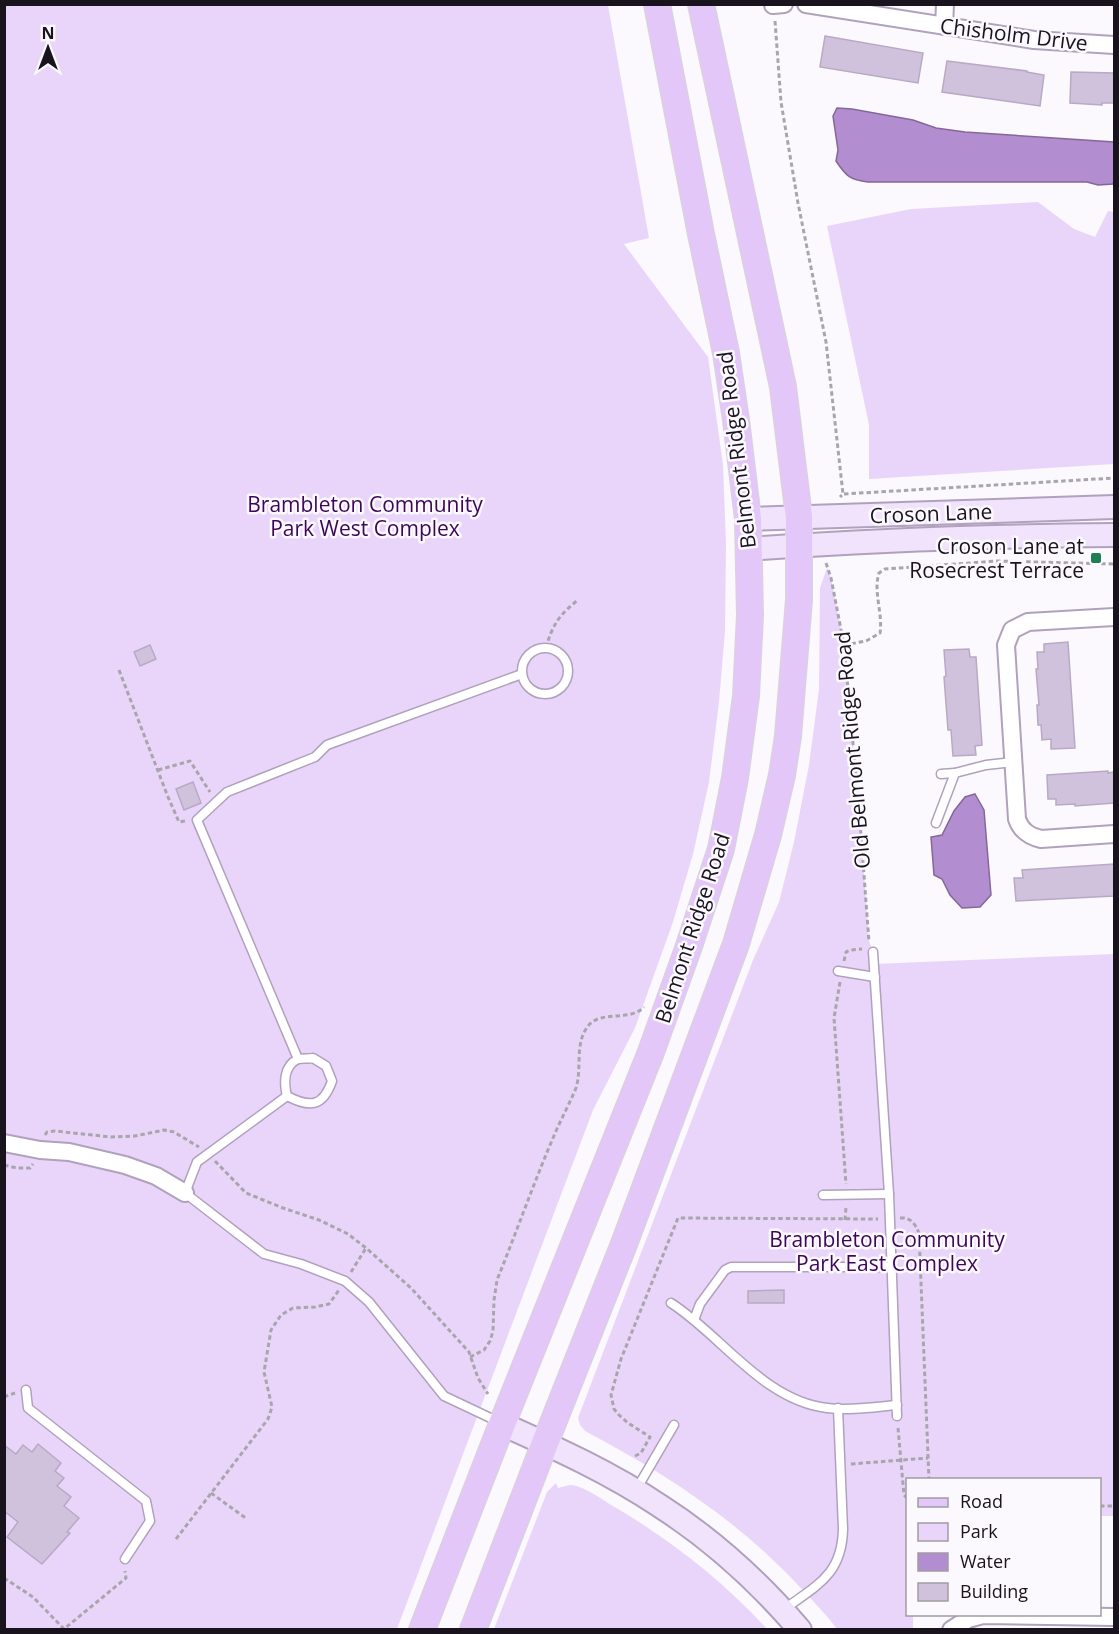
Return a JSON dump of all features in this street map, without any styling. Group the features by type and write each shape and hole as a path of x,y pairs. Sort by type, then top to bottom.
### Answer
{"main road":[{"name":"Belmont Ridge Road","path":"422,1629 651,1052 721,849 735,778 746,696 750,615 748,519 726,353 657,4"},
{"name":"Belmont Ridge Road","path":"473,1629 624,1244 736,944 768,835 782,775 788,736 799,600 799,517 783,387 701,4"},
{"name":"Croson Lane","path":"748,519 1114,507"},
{"name":"Croson Lane","path":"749,549 800,545 826,553 1019,536 1114,535"},
{"path":"502,1424 608,1474 662,1506 716,1546 752,1577 800,1629"}],"street":[{"path":"773,5 784,4"},
{"name":"Chisholm Drive","path":"807,4 1034,40 1114,45"},
{"path":"944,26 945,4"},
{"path":"1114,617 1028,622 1012,630 1006,645 1019,826 1032,837 1041,839 1114,834"},
{"path":"4,1143 40,1150 69,1152 125,1165 156,1176 184,1193"},
{"path":"951,1629 968,1619 979,1616"},
{"path":"1048,1616 1114,1617"}],"lane":[{"path":"546,648 560,653 568,667 566,682 561,688 548,694 534,692 524,681 522,674 522,666 530,652 546,648"},
{"path":"298,1059 197,820 227,792 315,757 327,745 522,674"},
{"path":"941,774 1013,762"},
{"path":"936,823 955,773"},
{"path":"873,952 893,1268 897,1416"},
{"path":"841,972 874,977"},
{"path":"313,1058 326,1066 332,1081 327,1094 316,1103 302,1104 287,1096 284,1083 288,1069 298,1059 313,1058"},
{"path":"287,1096 197,1162 184,1193 264,1254 301,1264 345,1281 369,1302 444,1396 502,1424"},
{"path":"823,1195 889,1194"},
{"path":"694,1320 700,1304 725,1270 731,1268 893,1268"},
{"path":"671,1303 694,1320 747,1367 785,1394 818,1406 838,1408 897,1405"},
{"path":"26,1390 28,1408 146,1501 150,1521 125,1559"},
{"path":"783,1610 829,1574 838,1561 842,1548 838,1408"},
{"path":"636,1490 674,1425"}],"path":[{"path":"773,5 781,102 826,342 843,494"},
{"path":"825,516 825,510 843,494 1114,478"},
{"name":"Old Belmont Ridge Road","path":"826,553 844,645 860,808 869,943 866,947 846,952 841,972"},
{"path":"844,645 867,641 880,633 877,581 879,573 885,569 997,561 1114,564"},
{"path":"546,648 554,625 564,611 578,600"},
{"path":"119,670 179,822 197,820"},
{"path":"158,770 190,761 216,802"},
{"path":"841,972 834,1018 846,1186"},
{"path":"470,1357 484,1350 490,1341 493,1331 497,1280 554,1137 569,1107 579,1078 581,1040 586,1028 601,1018 633,1014 644,1007"},
{"path":"5,1167 30,1168 47,1132 111,1137 135,1136 164,1130 174,1132 209,1154 246,1193 319,1220 348,1234 366,1248 411,1288 469,1352 478,1378 488,1394"},
{"path":"845,1220 846,1205"},
{"path":"898,1218 905,1217 913,1222 919,1233 929,1478"},
{"path":"176,1539 267,1419 272,1407 264,1372 271,1330 281,1315 293,1308 329,1304 366,1248"},
{"path":"897,1416 906,1497"},
{"path":"841,1465 928,1458"},
{"path":"211,1493 247,1519"},
{"path":"4,1578 33,1598 64,1629 126,1578 125,1559"}],"green space":[{"name":"Brambleton Community Park West Complex","path":"5,5 608,5 649,238 624,244 708,357 723,465 726,544 725,631 709,782 693,854 673,922 635,1028 593,1110 397,1629 5,1630"},
{"path":"1038,202 1074,229 1095,237 1108,211 1114,212 1114,464 869,479 869,425 827,226 911,209"},
{"name":"Brambleton Community Park East Complex","path":"827,568 844,645 869,941 874,964 1114,954 1114,1516 1101,1516 1101,1478 906,1478 906,1616 913,1616 913,1629 837,1629 797,1584 749,1538 670,1480 585,1431 578,1418 753,960 779,902 794,842 809,765 819,689 820,588"},
{"path":"556,1483 558,1488 572,1485 588,1491 655,1533 714,1578 767,1629 494,1629 547,1492"}],"water":[{"path":"837,108 913,120 936,128 965,132 1114,142 1114,181 1113,184 1098,185 1087,182 868,182 857,180 846,174 836,161 838,150 833,116"},
{"path":"975,794 984,810 991,895 980,907 962,908 950,895 942,879 934,875 931,837 942,835 954,811 965,797"}],"building":[{"path":"825,36 923,53 918,83 820,67"},
{"path":"947,61 1044,75 1040,106 942,92"},
{"path":"1071,72 1114,73 1114,103 1102,103 1102,105 1070,103"},
{"path":"1068,642 1075,748 1051,749 1051,739 1042,740 1041,725 1038,725 1037,652 1044,652 1044,644"},
{"path":"150,645 156,659 140,666 134,652"},
{"path":"969,649 970,657 976,657 982,745 975,746 976,755 953,756 951,730 948,730 944,650"},
{"path":"1108,771 1108,773 1114,772 1114,803 1056,805 1056,799 1048,799 1047,775"},
{"path":"193,782 201,803 184,810 176,789"},
{"path":"1114,864 1114,896 1016,901 1014,878 1023,878 1022,870"},
{"path":"784,1290 784,1303 748,1303 748,1291"},
{"path":"38,1444 61,1463 55,1471 64,1478 57,1486 71,1497 64,1506 79,1518 67,1532 70,1533 42,1564 7,1537 18,1522 4,1511 4,1445 16,1454 23,1445 32,1452"}],"place":[{"name":"Croson Lane at Rosecrest Terrace","path":"1096,558"}]}
